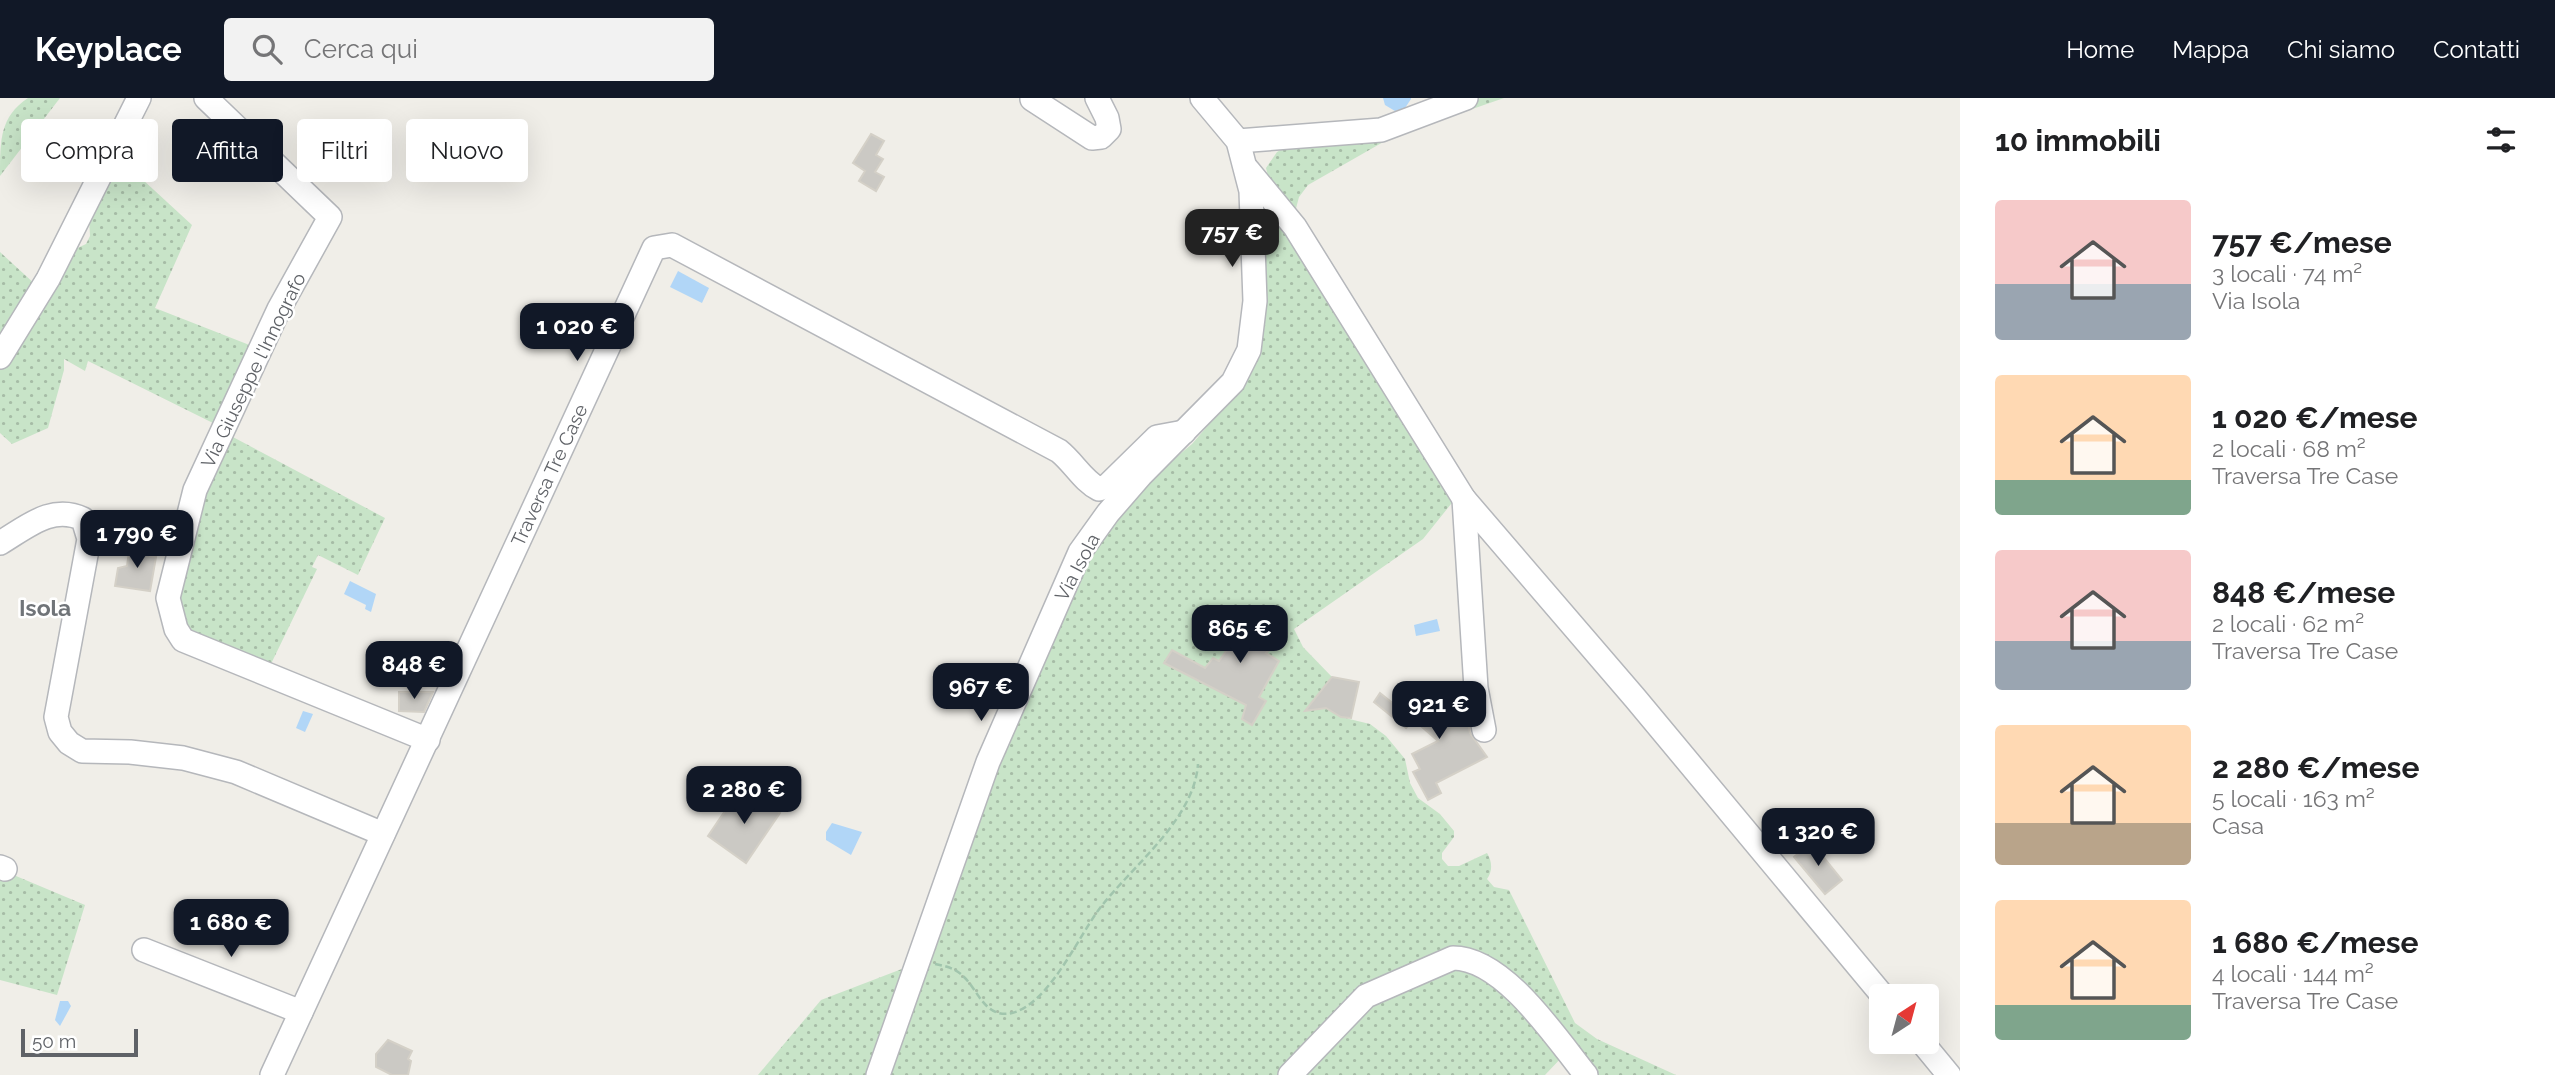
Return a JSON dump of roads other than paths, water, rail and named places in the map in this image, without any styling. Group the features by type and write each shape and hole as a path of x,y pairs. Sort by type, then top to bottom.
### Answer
{"street":[{"path":"0,357 48,279 139,98"},
{"name":"Via Giuseppe l'Innografo","path":"206,98 330,217 279,309 195,490 168,598 176,629 183,640 428,740"},
{"path":"1032,99 1092,138 1101,138 1109,129 1107,118 1097,98"},
{"name":"Via Isola","path":"878,1075 988,762 1080,552 1108,513 1233,382 1249,350 1255,301 1251,191 1238,141 1202,98"},
{"path":"1238,141 1381,130 1466,98"},
{"path":"1246,167 1295,226 1464,499 1635,698 1873,984"},
{"name":"Traversa Tre Case","path":"272,1075 654,248 663,244 672,245 1059,451 1099,489 1107,486 1157,437 1184,432"},
{"path":"1464,499 1476,688 1484,730"},
{"path":"0,542 50,514 69,512 83,519 89,539 56,717 60,732 69,743 82,751 130,752 183,758 236,772 383,834"},
{"path":"144,950 302,1012"},
{"path":"1290,1075 1366,996 1453,958 1465,958 1492,971 1510,985 1586,1075"},
{"path":"1932,1054 1949,1075"}],"water":[{"path":"1383,98 1411,99 1405,108 1395,111 1385,105"},
{"path":"678,271 709,288 702,303 670,287"},
{"path":"350,581 376,594 371,612 365,609 366,605 344,594"},
{"path":"1437,619 1440,631 1416,636 1414,625"},
{"path":"303,711 313,714 305,732 296,728"},
{"path":"832,823 862,832 851,855 826,840 826,832"},
{"path":"60,1001 68,1001 71,1006 60,1026 55,1020"}],"district":[{"name":"Isola","path":"45,607"}]}
